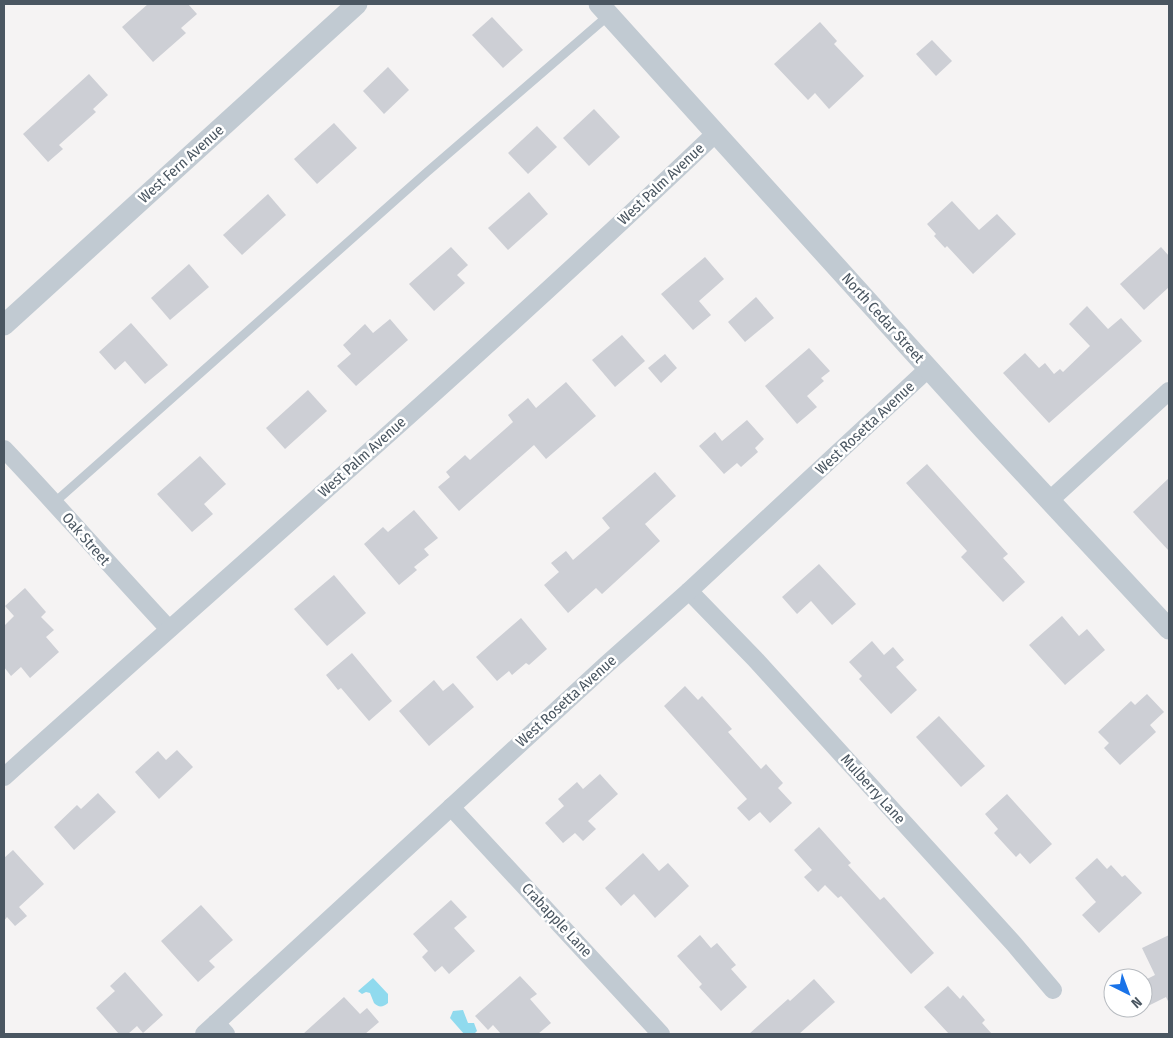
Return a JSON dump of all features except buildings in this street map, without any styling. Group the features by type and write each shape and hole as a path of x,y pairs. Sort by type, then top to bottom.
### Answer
{"street":[{"name":"West Fern Avenue","path":"4,325 357,4"},
{"name":"North Cedar Street","path":"604,9 929,368 1169,629"},
{"name":"West Palm Avenue","path":"4,777 252,557 641,204 716,133"},
{"name":"West Rosetta Avenue","path":"215,1031 451,807 689,592 929,368"},
{"path":"1050,500 1169,391"},
{"name":"Oak Street","path":"4,449 55,502 102,558 169,629"},
{"name":"Mulberry Lane","path":"689,592 755,659 1008,937 1053,990"},
{"name":"Crabapple Lane","path":"451,807 661,1034"}],"lane":[{"path":"55,502 427,172 604,9"}],"water":[{"path":"373,978 388,994 388,1003 383,1006 378,1006 374,1003 370,993 362,994 358,991"},
{"path":"463,1010 468,1023 474,1023 477,1031 474,1034 464,1034 450,1018 453,1011"}]}
